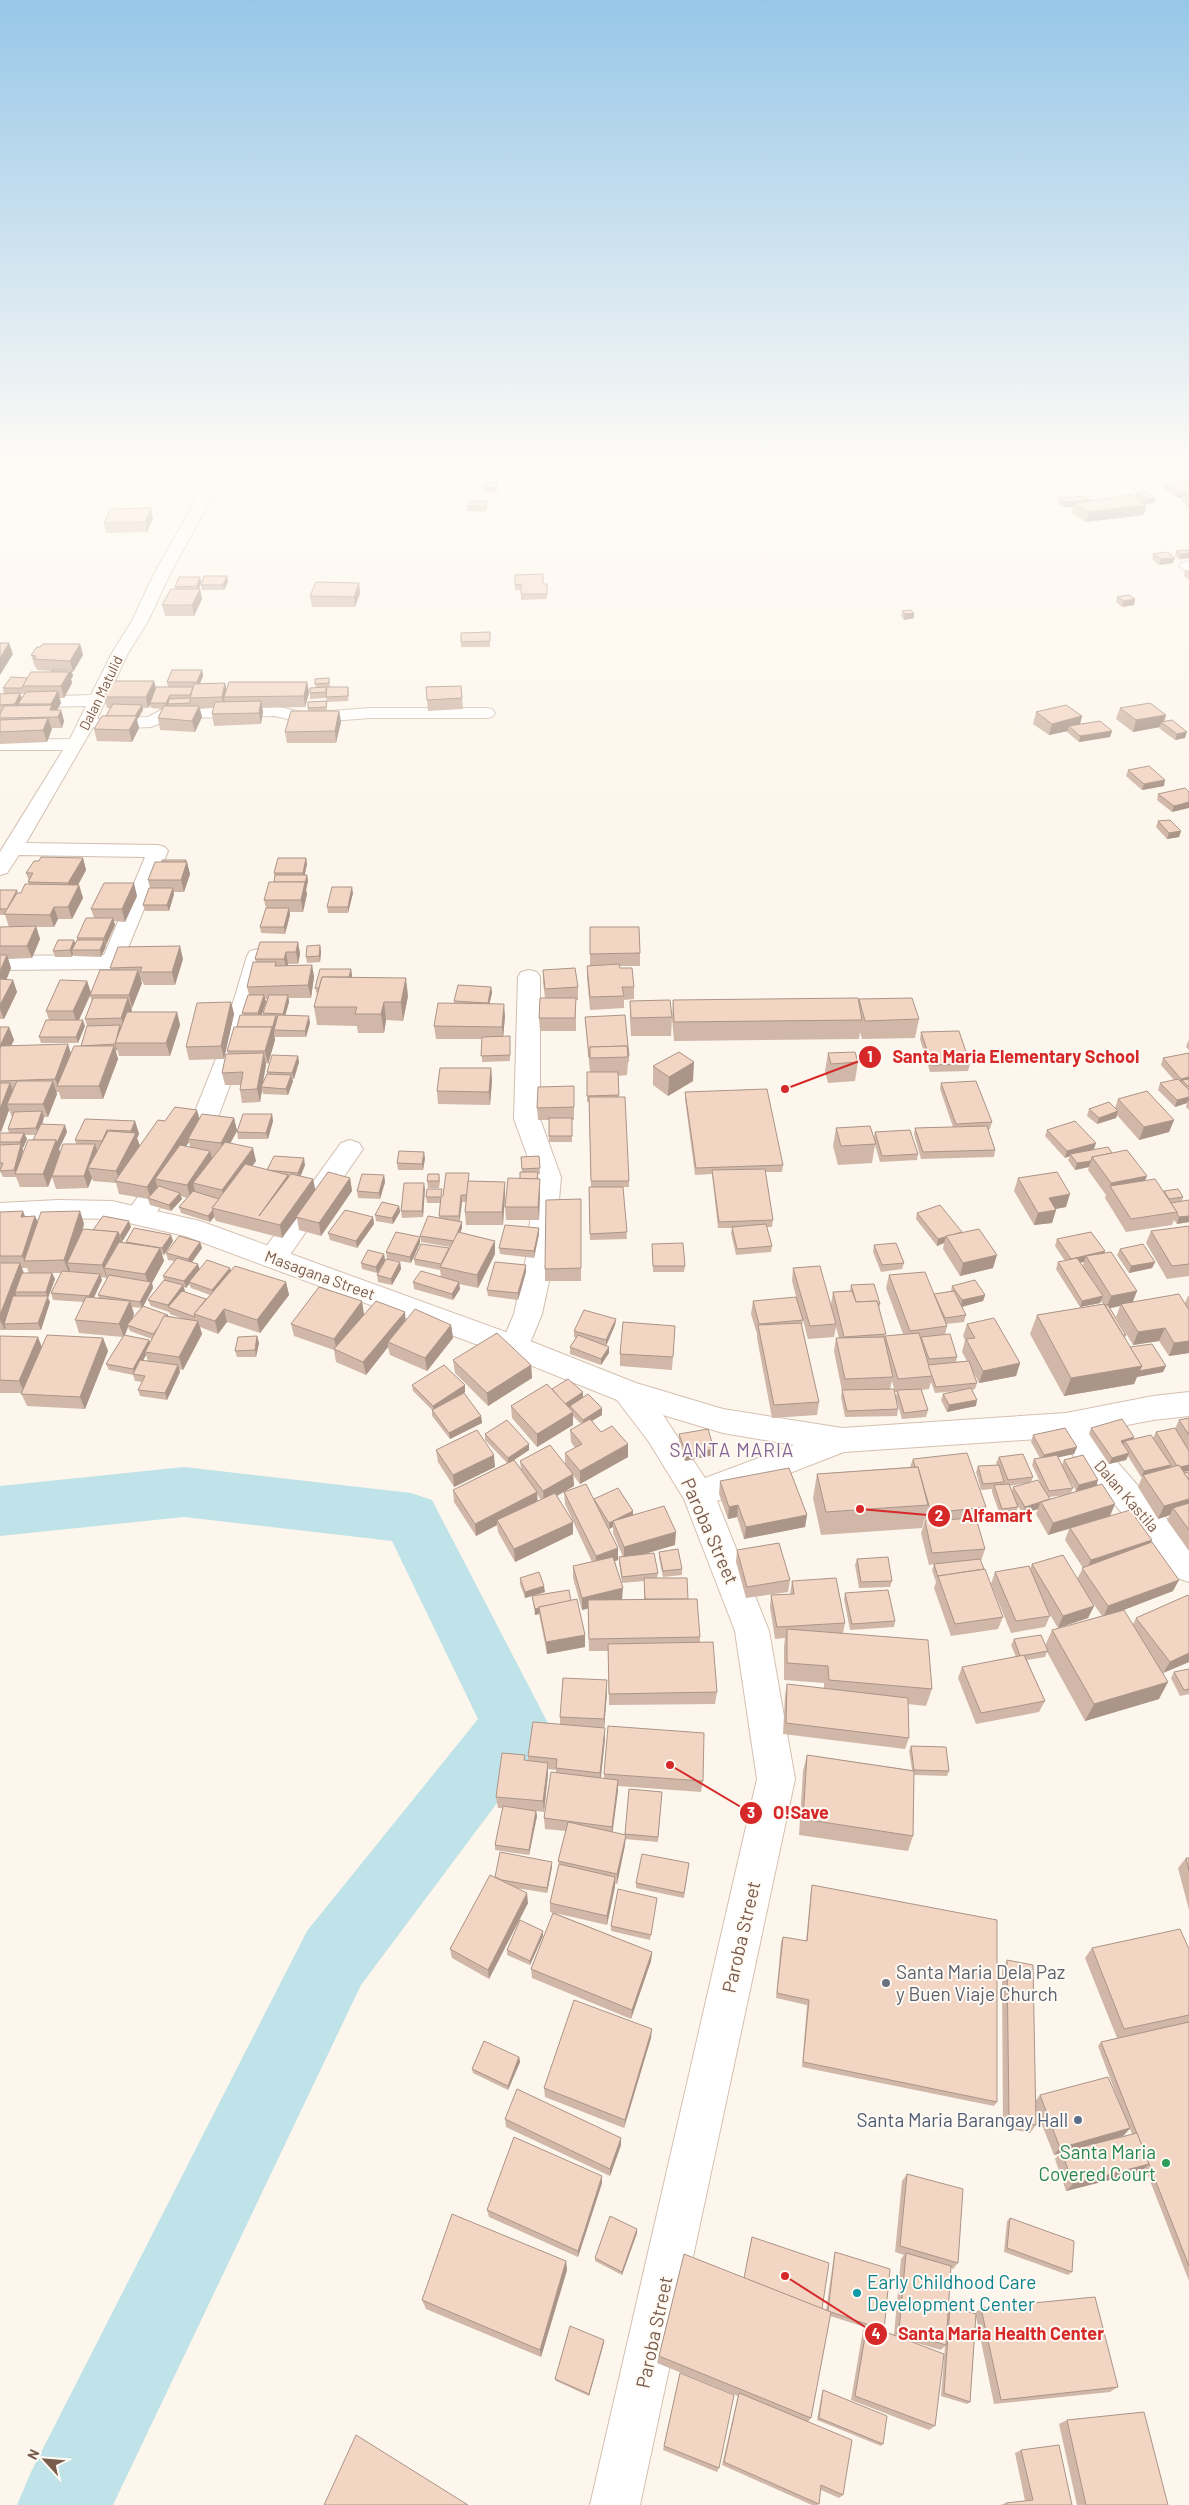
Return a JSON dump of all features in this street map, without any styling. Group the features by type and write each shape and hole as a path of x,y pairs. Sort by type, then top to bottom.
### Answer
{"street":[{"name":"Dalan Matulid","path":"0,868 76,744 99,700 120,653 140,621 160,578"},
{"path":"0,702 99,700"},
{"path":"86,725 139,724 151,722 167,714 181,713 275,711 305,718 370,713 486,713"},
{"path":"0,745 76,744"},
{"path":"0,962 112,962 158,851 12,849"},
{"path":"138,1214 150,1202 204,1120 229,1056 260,949"},
{"path":"515,1347 528,1314 540,1258 548,1177 527,1119 529,976"},
{"path":"273,1258 350,1148"},
{"name":"Masagana Street","path":"0,1212 90,1209 138,1214 190,1228 515,1347 628,1392 723,1421 842,1440"},
{"name":"Paroba Street","path":"615,2505 776,1779 752,1631 698,1494 660,1434 628,1392"},
{"path":"698,1494 842,1440 1066,1425 1153,1408 1189,1404"},
{"name":"Dalan Kastila","path":"1066,1425 1189,1568"}],"building":[{"path":"179,578 200,578 197,586 175,587"},
{"path":"203,578 226,578 223,585 201,585"},
{"path":"515,578 543,578 543,584 547,584 547,594 521,594 521,584 515,585"},
{"path":"316,582 359,583 354,597 310,596"},
{"path":"171,589 200,589 192,605 162,605"},
{"path":"1129,595 1135,599 1124,601 1117,597"},
{"path":"911,610 914,613 905,614 902,611"},
{"path":"490,632 490,641 461,642 461,633"},
{"path":"0,643 9,643 0,658"},
{"path":"43,644 80,644 70,661 34,659 36,656 31,655 37,647"},
{"path":"53,670 71,670 70,673 52,672"},
{"path":"172,670 202,670 197,682 167,682"},
{"path":"31,672 69,672 61,686 22,686"},
{"path":"11,677 27,678 22,688 3,688"},
{"path":"329,678 329,683 315,684 315,679"},
{"path":"113,681 154,681 146,697 104,697"},
{"path":"229,682 307,682 304,696 224,697"},
{"path":"225,683 222,697 190,698 194,684"},
{"path":"461,686 462,698 427,700 426,687"},
{"path":"156,687 193,687 190,695 170,695 166,703 150,703"},
{"path":"326,687 326,692 310,693 310,688"},
{"path":"327,687 348,687 348,696 326,697"},
{"path":"58,691 51,704 18,704 26,692"},
{"path":"20,693 15,704 0,705 0,694"},
{"path":"190,698 190,703 168,704 169,699"},
{"path":"261,701 259,713 212,714 215,702"},
{"path":"327,701 326,707 308,708 308,702"},
{"path":"1150,703 1166,715 1136,720 1120,708"},
{"path":"113,704 142,705 135,716 106,716"},
{"path":"52,705 50,710 61,710 58,717 0,718 4,706"},
{"path":"1066,705 1082,716 1052,724 1036,712"},
{"path":"164,706 199,706 192,721 158,718"},
{"path":"291,711 339,711 335,731 285,732"},
{"path":"102,716 137,716 129,730 94,729"},
{"path":"48,718 43,730 0,732 0,720"},
{"path":"1172,720 1187,732 1177,734 1161,722"},
{"path":"1100,721 1112,731 1080,736 1069,726"},
{"path":"1149,766 1165,780 1144,784 1128,770"},
{"path":"1185,788 1189,792 1189,802 1174,806 1158,794"},
{"path":"1170,820 1181,831 1169,833 1158,821"},
{"path":"41,857 83,858 68,883 28,882 33,873 26,873 34,861 39,861"},
{"path":"278,858 306,858 303,873 274,873"},
{"path":"162,860 186,860 185,862 162,862"},
{"path":"155,862 187,862 181,880 148,880"},
{"path":"275,875 307,875 305,884 305,882 274,882"},
{"path":"269,882 305,882 301,900 264,900"},
{"path":"104,883 134,883 122,909 91,909"},
{"path":"25,884 79,885 68,907 54,907 50,915 4,914 17,893 21,893"},
{"path":"332,887 352,887 348,907 327,907"},
{"path":"149,888 173,888 167,905 143,905"},
{"path":"0,890 17,890 7,909 0,909"},
{"path":"266,908 289,908 284,927 260,927"},
{"path":"86,918 113,918 104,938 77,938"},
{"path":"36,926 27,946 0,946 0,927"},
{"path":"590,927 639,927 640,953 590,954"},
{"path":"58,940 74,940 70,950 53,951"},
{"path":"77,940 104,940 100,950 72,950"},
{"path":"260,942 298,942 296,952 286,952 284,959 255,959"},
{"path":"320,945 319,956 306,957 307,946"},
{"path":"180,946 172,972 140,972 142,967 110,968 118,947"},
{"path":"0,955 7,955 0,971"},
{"path":"253,962 276,962 275,966 312,965 308,985 247,987"},
{"path":"619,964 620,968 632,968 634,987 622,987 624,996 590,997 587,966"},
{"path":"575,968 578,987 545,989 543,970"},
{"path":"320,969 351,969 349,977 322,977 319,988 315,988"},
{"path":"100,970 138,970 129,995 90,995"},
{"path":"322,977 406,978 401,1002 384,1002 381,1014 355,1014 357,1007 314,1007"},
{"path":"0,979 13,980 0,1005"},
{"path":"60,980 87,981 73,1011 46,1011"},
{"path":"458,985 491,987 488,1003 454,1001"},
{"path":"248,995 264,995 258,1013 242,1013"},
{"path":"269,995 288,995 283,1014 263,1013"},
{"path":"93,998 128,998 121,1018 85,1019"},
{"path":"540,998 576,998 575,1018 539,1018"},
{"path":"858,998 862,1020 674,1022 673,1000"},
{"path":"912,998 919,1019 865,1021 859,999"},
{"path":"670,1000 672,1017 631,1018 630,1001"},
{"path":"231,1002 221,1046 186,1047 197,1003"},
{"path":"438,1003 504,1004 502,1027 434,1026"},
{"path":"127,1012 177,1012 166,1043 115,1043"},
{"path":"240,1015 276,1015 272,1029 272,1027 237,1027"},
{"path":"278,1015 309,1016 305,1031 274,1030"},
{"path":"625,1015 629,1056 627,1046 590,1047 589,1057 585,1017"},
{"path":"46,1020 83,1020 76,1037 39,1037"},
{"path":"120,1025 115,1044 81,1046 87,1026"},
{"path":"0,1027 9,1027 0,1046"},
{"path":"234,1027 272,1027 265,1051 227,1051"},
{"path":"959,1031 970,1064 932,1065 921,1032"},
{"path":"510,1036 510,1055 481,1056 482,1037"},
{"path":"68,1044 55,1079 0,1081 1,1046"},
{"path":"74,1046 114,1046 99,1086 57,1086"},
{"path":"627,1046 628,1057 590,1058 590,1047"},
{"path":"679,1052 694,1062 669,1077 653,1066"},
{"path":"855,1052 858,1062 831,1064 828,1053"},
{"path":"264,1053 257,1089 240,1090 243,1072 222,1073 226,1054"},
{"path":"1189,1053 1189,1077 1181,1079 1163,1058"},
{"path":"272,1055 298,1056 292,1073 267,1072"},
{"path":"440,1068 491,1068 489,1092 437,1091"},
{"path":"587,1072 618,1072 619,1095 587,1096"},
{"path":"267,1074 291,1075 286,1089 261,1087"},
{"path":"1178,1079 1189,1090 1189,1097 1177,1100 1160,1083"},
{"path":"1189,1079 1189,1087 1182,1080"},
{"path":"17,1081 53,1081 43,1104 7,1104"},
{"path":"976,1081 992,1122 956,1124 941,1083"},
{"path":"0,1083 10,1083 0,1109"},
{"path":"574,1086 574,1107 537,1108 538,1087"},
{"path":"767,1089 783,1165 696,1168 685,1092"},
{"path":"1147,1091 1174,1120 1144,1127 1118,1099"},
{"path":"589,1097 625,1097 629,1181 591,1181"},
{"path":"1109,1102 1118,1111 1099,1118 1089,1109"},
{"path":"175,1107 197,1110 147,1187 115,1181 158,1120 165,1121"},
{"path":"42,1111 36,1128 8,1129 14,1112"},
{"path":"202,1114 234,1118 221,1143 188,1139"},
{"path":"243,1114 272,1114 266,1133 237,1132"},
{"path":"549,1118 572,1118 572,1136 549,1136"},
{"path":"85,1119 135,1121 131,1131 107,1130 102,1141 75,1140"},
{"path":"1075,1121 1096,1143 1067,1151 1047,1130"},
{"path":"41,1124 65,1125 57,1143 56,1140 33,1140"},
{"path":"870,1126 876,1144 841,1146 836,1128"},
{"path":"987,1126 995,1150 923,1152 915,1128"},
{"path":"910,1130 918,1154 882,1156 875,1132"},
{"path":"108,1131 136,1133 116,1171 88,1168"},
{"path":"0,1133 24,1133 20,1142 0,1142"},
{"path":"28,1140 56,1140 43,1174 15,1174"},
{"path":"225,1142 253,1148 222,1190 193,1183"},
{"path":"21,1144 14,1170 0,1171 3,1163 0,1163 0,1145"},
{"path":"63,1144 95,1144 84,1176 52,1176"},
{"path":"180,1145 210,1151 187,1185 155,1179"},
{"path":"1108,1147 1112,1153 1092,1157 1091,1161 1077,1163 1070,1154"},
{"path":"1127,1150 1147,1176 1111,1183 1092,1157"},
{"path":"399,1151 424,1152 422,1164 397,1163"},
{"path":"274,1156 304,1158 298,1173 267,1170"},
{"path":"539,1156 540,1168 522,1169 521,1157"},
{"path":"245,1164 288,1175 259,1216 291,1174 313,1179 280,1225 212,1208"},
{"path":"765,1169 773,1220 719,1222 712,1170"},
{"path":"328,1172 350,1178 319,1223 296,1217"},
{"path":"520,1172 538,1172 537,1179 520,1179"},
{"path":"1057,1172 1070,1194 1049,1198 1056,1210 1038,1213 1018,1178"},
{"path":"446,1173 469,1173 467,1195 461,1195 459,1216 439,1216 441,1197 426,1197 427,1189 442,1189 441,1196 443,1196"},
{"path":"362,1174 384,1175 379,1193 357,1191"},
{"path":"428,1174 439,1174 439,1181 427,1181"},
{"path":"508,1178 540,1179 538,1207 505,1207"},
{"path":"1155,1179 1177,1212 1131,1219 1110,1186"},
{"path":"468,1181 505,1182 502,1212 465,1212"},
{"path":"404,1183 424,1183 422,1211 401,1211"},
{"path":"159,1186 180,1193 169,1205 148,1198"},
{"path":"589,1187 623,1187 627,1232 590,1234"},
{"path":"1178,1189 1183,1197 1169,1199 1164,1191"},
{"path":"193,1191 219,1199 208,1216 179,1207"},
{"path":"581,1199 581,1268 545,1269 546,1200"},
{"path":"1189,1200 1189,1216 1179,1217 1171,1203"},
{"path":"382,1202 399,1206 392,1218 375,1215"},
{"path":"940,1205 962,1232 938,1239 917,1213"},
{"path":"345,1210 373,1217 356,1241 328,1233"},
{"path":"23,1211 21,1217 35,1216 22,1256 0,1256 0,1212"},
{"path":"80,1211 64,1260 24,1261 41,1212"},
{"path":"103,1216 129,1221 120,1236 118,1232 93,1230"},
{"path":"428,1216 462,1222 454,1241 420,1236"},
{"path":"766,1224 772,1246 737,1249 732,1227"},
{"path":"505,1225 539,1228 534,1251 499,1248"},
{"path":"1189,1226 1189,1264 1172,1266 1151,1231"},
{"path":"134,1228 171,1235 162,1248 126,1242"},
{"path":"83,1229 118,1232 102,1265 67,1263"},
{"path":"979,1229 997,1255 963,1263 946,1236"},
{"path":"396,1232 420,1237 410,1257 386,1252"},
{"path":"458,1232 495,1241 477,1275 440,1267"},
{"path":"1091,1232 1105,1251 1071,1259 1057,1239"},
{"path":"179,1236 200,1242 188,1259 166,1253"},
{"path":"119,1242 160,1248 145,1274 104,1268"},
{"path":"683,1243 685,1266 653,1266 652,1244"},
{"path":"896,1243 904,1263 882,1265 874,1245"},
{"path":"421,1244 449,1248 441,1264 414,1259"},
{"path":"1143,1244 1155,1262 1131,1266 1120,1249"},
{"path":"368,1250 384,1254 376,1267 361,1263"},
{"path":"1111,1252 1137,1291 1111,1296 1086,1256"},
{"path":"177,1258 198,1264 184,1281 163,1276"},
{"path":"1077,1258 1103,1296 1082,1301 1058,1262"},
{"path":"386,1259 400,1262 391,1279 377,1275"},
{"path":"207,1260 230,1268 212,1290 189,1282"},
{"path":"495,1262 526,1265 518,1293 487,1290"},
{"path":"0,1263 20,1263 0,1315"},
{"path":"235,1266 286,1282 257,1320 224,1309 215,1321 194,1314"},
{"path":"820,1266 836,1324 810,1326 793,1268"},
{"path":"62,1271 100,1274 89,1296 51,1293"},
{"path":"421,1271 459,1282 452,1294 413,1282"},
{"path":"925,1272 947,1326 910,1331 889,1275"},
{"path":"22,1273 52,1273 46,1292 15,1292"},
{"path":"109,1275 151,1282 140,1302 98,1295"},
{"path":"164,1280 183,1285 168,1305 148,1300"},
{"path":"975,1280 985,1295 962,1300 952,1286"},
{"path":"874,1284 880,1304 877,1301 856,1302 851,1285"},
{"path":"319,1287 362,1301 334,1339 291,1324"},
{"path":"182,1291 206,1299 194,1314 195,1317 168,1307"},
{"path":"852,1291 856,1302 877,1301 886,1334 844,1337 833,1292"},
{"path":"954,1291 966,1315 945,1318 934,1294"},
{"path":"1179,1294 1189,1310 1189,1341 1174,1343 1165,1328 1138,1332 1121,1304"},
{"path":"13,1296 48,1296 38,1323 4,1324"},
{"path":"86,1297 130,1301 119,1324 75,1320"},
{"path":"796,1297 803,1320 759,1324 753,1301"},
{"path":"376,1301 405,1312 363,1362 334,1349"},
{"path":"1104,1304 1142,1366 1071,1378 1037,1315"},
{"path":"1105,1305 1108,1305 1126,1335 1123,1335"},
{"path":"143,1306 168,1315 164,1316 153,1334 127,1325"},
{"path":"415,1309 451,1325 425,1358 388,1342"},
{"path":"584,1310 616,1319 606,1340 574,1331"},
{"path":"164,1316 198,1321 179,1357 145,1352"},
{"path":"994,1318 1020,1363 983,1371 966,1339 975,1338 967,1324"},
{"path":"623,1322 675,1326 673,1357 620,1354"},
{"path":"801,1323 819,1402 774,1405 758,1325"},
{"path":"497,1333 531,1365 487,1393 453,1360"},
{"path":"919,1333 932,1376 898,1379 885,1336"},
{"path":"950,1334 957,1357 929,1359 921,1337"},
{"path":"47,1335 103,1338 80,1397 21,1394"},
{"path":"124,1335 149,1340 133,1369 106,1364"},
{"path":"578,1335 609,1347 601,1359 570,1347"},
{"path":"0,1336 38,1337 19,1381 0,1380"},
{"path":"257,1336 255,1350 235,1351 238,1337"},
{"path":"884,1337 893,1377 845,1379 836,1338"},
{"path":"1152,1344 1166,1366 1139,1371 1142,1366 1130,1347"},
{"path":"140,1360 178,1365 165,1393 138,1390 145,1376 133,1374"},
{"path":"969,1361 977,1383 936,1387 928,1365"},
{"path":"444,1365 465,1385 433,1406 412,1385"},
{"path":"568,1379 583,1392 565,1404 552,1389"},
{"path":"547,1384 573,1412 537,1434 511,1406"},
{"path":"971,1388 977,1400 949,1405 943,1394"},
{"path":"894,1389 898,1409 847,1411 842,1390"},
{"path":"921,1389 928,1410 904,1413 897,1390"},
{"path":"464,1393 481,1416 449,1433 432,1410"},
{"path":"588,1394 602,1408 583,1420 570,1406"},
{"path":"1189,1418 1189,1435 1179,1420"},
{"path":"590,1419 601,1432 612,1426 628,1444 580,1471 565,1453 582,1444 570,1430"},
{"path":"1122,1419 1134,1437 1121,1441 1129,1453 1112,1458 1091,1428"},
{"path":"507,1420 529,1444 508,1458 485,1434"},
{"path":"1065,1428 1077,1447 1044,1455 1033,1435"},
{"path":"1175,1428 1189,1451 1189,1465 1177,1466 1156,1432"},
{"path":"708,1429 714,1449 686,1454 679,1434"},
{"path":"477,1430 494,1455 453,1475 436,1450"},
{"path":"1151,1435 1171,1465 1144,1471 1125,1441"},
{"path":"550,1445 573,1474 543,1491 520,1461"},
{"path":"967,1453 986,1507 931,1513 918,1467 915,1467 913,1459"},
{"path":"1023,1454 1033,1477 1008,1480 999,1457"},
{"path":"1057,1455 1073,1488 1049,1491 1034,1459"},
{"path":"1083,1455 1098,1480 1079,1485 1064,1460"},
{"path":"514,1460 537,1492 475,1524 453,1490"},
{"path":"999,1465 1004,1482 983,1484 978,1466"},
{"path":"1179,1465 1189,1480 1189,1499 1164,1506 1143,1475"},
{"path":"918,1467 928,1505 826,1512 817,1474"},
{"path":"789,1468 807,1515 746,1527 738,1505 729,1507 720,1481"},
{"path":"1189,1472 1189,1480 1184,1473"},
{"path":"1038,1480 1050,1499 1025,1507 1013,1487"},
{"path":"586,1484 618,1548 596,1556 564,1492"},
{"path":"1009,1484 1018,1507 1002,1509 994,1485"},
{"path":"1102,1484 1115,1504 1053,1523 1041,1502"},
{"path":"618,1488 633,1511 609,1523 594,1499"},
{"path":"555,1493 573,1522 514,1549 497,1520"},
{"path":"1189,1503 1189,1530 1173,1508"},
{"path":"664,1506 676,1532 624,1547 613,1521"},
{"path":"1130,1510 1152,1540 1091,1560 1070,1528"},
{"path":"976,1518 985,1549 932,1553 925,1521"},
{"path":"1152,1542 1179,1580 1108,1606 1082,1568"},
{"path":"779,1543 790,1580 747,1587 737,1550"},
{"path":"678,1549 682,1569 663,1571 659,1552"},
{"path":"654,1553 658,1573 622,1577 619,1557"},
{"path":"1063,1555 1094,1606 1063,1616 1032,1564"},
{"path":"613,1557 623,1588 582,1598 573,1566"},
{"path":"888,1557 892,1581 861,1582 857,1559"},
{"path":"980,1559 984,1569 938,1577 934,1564"},
{"path":"1029,1566 1050,1616 1016,1621 995,1572"},
{"path":"985,1569 1003,1617 955,1624 938,1576"},
{"path":"539,1572 544,1586 525,1592 520,1578"},
{"path":"644,1578 687,1578 688,1599 645,1599"},
{"path":"836,1578 845,1623 777,1627 771,1595 794,1594 792,1581"},
{"path":"569,1590 571,1601 535,1609 532,1596"},
{"path":"888,1590 895,1621 852,1624 845,1593"},
{"path":"1188,1595 1189,1653 1170,1662 1136,1618"},
{"path":"577,1599 585,1635 546,1642 539,1607"},
{"path":"697,1599 700,1637 589,1639 588,1600"},
{"path":"1124,1610 1168,1682 1094,1704 1052,1630"},
{"path":"787,1629 928,1640 932,1689 829,1680 828,1666 787,1663"},
{"path":"1041,1635 1048,1651 1020,1656 1014,1639"},
{"path":"713,1642 717,1692 609,1694 608,1644"},
{"path":"1024,1655 1045,1701 981,1713 962,1667"},
{"path":"1189,1669 1189,1689 1184,1690 1174,1672"},
{"path":"563,1678 607,1680 604,1719 560,1717"},
{"path":"787,1684 908,1698 909,1738 786,1723"},
{"path":"533,1722 605,1728 600,1773 556,1768 557,1759 528,1756"},
{"path":"608,1726 704,1733 703,1781 604,1774"},
{"path":"911,1746 946,1747 949,1771 914,1770"},
{"path":"502,1753 525,1755 524,1760 548,1763 543,1801 496,1797"},
{"path":"807,1755 914,1771 913,1836 803,1819"},
{"path":"551,1772 618,1780 612,1827 544,1818"},
{"path":"629,1789 662,1792 658,1837 625,1834"},
{"path":"503,1806 536,1811 529,1850 495,1845"},
{"path":"568,1822 626,1835 617,1874 558,1861"},
{"path":"500,1852 552,1862 547,1888 495,1877"},
{"path":"642,1854 689,1863 684,1893 636,1883"},
{"path":"1186,1858 1189,1858 1189,1871"},
{"path":"559,1864 615,1877 607,1916 550,1903"},
{"path":"490,1875 527,1893 488,1970 450,1949"},
{"name":"Santa Maria Dela Paz y Buen Viaje Church","path":"812,1885 997,1920 997,2102 803,2062 809,2000 777,1993 783,1937 807,1941"},
{"path":"618,1889 657,1898 651,1935 611,1926"},
{"path":"553,1913 652,1952 632,2010 531,1969"},
{"path":"520,1920 543,1931 530,1961 507,1950"},
{"path":"1180,1929 1189,1949 1189,2015 1124,2029 1092,1948"},
{"path":"1007,1960 1033,1965 1036,2125 1009,2119"},
{"path":"574,2000 652,2029 625,2120 544,2088"},
{"name":"Santa Maria Covered Court","path":"1189,2022 1189,2266 1101,2042"},
{"path":"484,2041 519,2057 508,2086 472,2069"},
{"name":"Santa Maria Barangay Hall","path":"1108,2077 1130,2128 1060,2148 1040,2095"},
{"path":"517,2089 621,2138 610,2169 505,2119"},
{"path":"1137,2133 1149,2164 1073,2184 1062,2152"},
{"path":"514,2137 602,2176 578,2251 487,2210"},
{"path":"907,2174 963,2189 958,2263 900,2246"},
{"path":"452,2214 566,2261 540,2350 422,2300"},
{"path":"610,2216 637,2229 622,2272 595,2258"},
{"path":"1010,2218 1074,2241 1072,2272 1007,2248"},
{"path":"752,2237 829,2263 822,2309 744,2278"},
{"name":"Early Childhood Care Development Center","path":"835,2252 890,2269 884,2330 828,2311"},
{"path":"906,2253 951,2266 946,2345 899,2331"},
{"path":"684,2254 831,2312 811,2418 659,2356"},
{"path":"1095,2297 1118,2387 1001,2400 981,2308"},
{"path":"950,2306 976,2314 970,2402 944,2393"},
{"path":"867,2325 944,2354 935,2426 855,2396"},
{"path":"570,2326 604,2340 589,2394 555,2379"},
{"path":"680,2373 734,2395 719,2468 664,2446"},
{"path":"823,2390 887,2416 883,2444 819,2418"},
{"path":"739,2393 852,2440 843,2495 821,2485 819,2504 724,2462"},
{"path":"1144,2412 1168,2505 1086,2505 1067,2420"},
{"path":"356,2435 468,2505 324,2505"},
{"path":"1059,2445 1072,2505 1006,2505 1006,2503 1033,2500 1021,2450"}],"waterway":[{"path":"0,1511 184,1492 411,1518 515,1725 334,1958 64,2505"}],"place":[{"name":"Santa Maria Elementary School","path":"785,1089"},
{"name":"Alfamart","path":"860,1509"},
{"name":"O!Save","path":"670,1765"},
{"name":"Santa Maria Dela Paz y Buen Viaje Church","path":"886,1983"},
{"name":"Santa Maria Barangay Hall","path":"1078,2120"},
{"name":"Santa Maria Covered Court","path":"1166,2163"},
{"name":"Santa Maria Health Center","path":"785,2276"},
{"name":"Early Childhood Care Development Center","path":"857,2293"}],"district":[{"name":"SANTA MARIA","path":"732,1450"}]}
